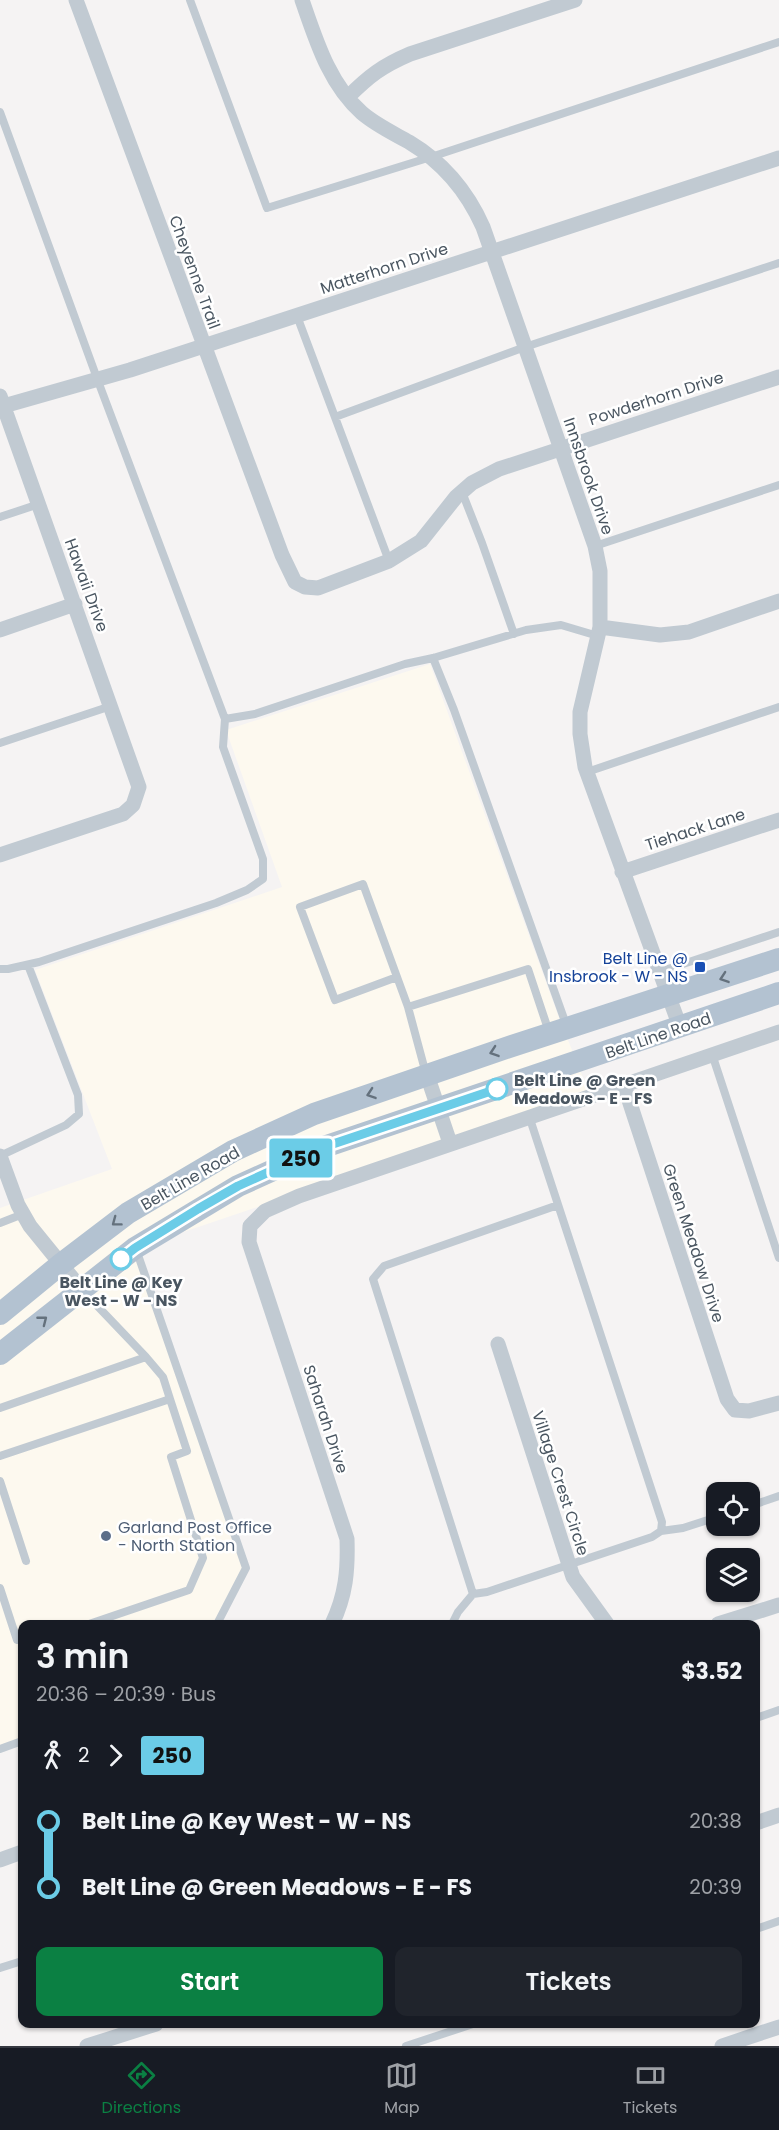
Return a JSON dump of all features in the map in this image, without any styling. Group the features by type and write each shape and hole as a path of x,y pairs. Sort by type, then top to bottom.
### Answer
{"main road":[{"name":"Belt Line Road","path":"0,1314 61,1264 128,1214 233,1151 314,1114 779,959"},
{"name":"Belt Line Road","path":"0,1354 135,1248 238,1186 324,1147 779,993"}],"street":[{"name":"Cheyenne Trail","path":"76,0 282,555"},
{"name":"Innsbrook Drive","path":"302,0 321,52 335,80 361,112 443,166 457,182 476,211 491,251 595,546 600,571 599,631 580,712 580,734 587,772 680,1027"},
{"path":"348,97 366,78 386,64 575,0"},
{"name":"Matterhorn Drive","path":"1,403 98,381 779,158"},
{"name":"Powderhorn Drive","path":"282,555 295,582 305,587 318,588 389,561 420,541 462,492 472,483 499,469 779,377"},
{"name":"Hawaii Drive","path":"0,855 123,814 133,805 139,787 1,403"},
{"path":"599,631 660,635 689,632 779,601"},
{"path":"0,630 75,604"},
{"name":"Tiehack Lane","path":"622,872 779,820"},
{"path":"427,1075 450,1143 779,1032"},
{"name":"Green Meadow Drive","path":"624,1085 727,1399 735,1410 749,1411 779,1403"},
{"name":"Saharah Drive","path":"334,1620 339,1610 348,1571 347,1539 249,1242 250,1226 265,1211 299,1196 450,1143"},
{"path":"0,1156 30,1226 82,1290"},
{"name":"Village Crest Circle","path":"498,1344 573,1577 604,1620"},
{"path":"731,1620 779,1605"},
{"path":"760,1822 779,1815"},
{"path":"0,1860 18,1853"},
{"path":"722,2046 779,2027"},
{"path":"87,2046 143,2028"}],"lane":[{"path":"190,0 267,208 431,157 779,42"},
{"path":"0,112 225,719 223,747 263,859 262,879 247,890 216,903 28,964 0,969"},
{"path":"334,417 525,346 779,263"},
{"path":"297,315 389,561"},
{"path":"595,546 779,485"},
{"path":"462,492 514,634"},
{"path":"0,517 39,504"},
{"path":"225,719 255,714 405,664 526,630 561,625 599,631"},
{"path":"433,658 454,710 559,1031"},
{"path":"0,742 111,706"},
{"path":"587,772 779,707"},
{"path":"397,977 335,1000 300,907 363,884 408,1007 427,1075"},
{"path":"659,972 779,932"},
{"path":"0,1156 66,1125 79,1114 78,1095 28,964"},
{"path":"408,1007 528,969 559,1031"},
{"path":"712,1054 779,1258"},
{"path":"529,1116 662,1522 661,1531"},
{"path":"473,1594 391,1342 373,1279 384,1266 558,1205"},
{"path":"0,1223 23,1214"},
{"path":"135,1248 246,1568 220,1620"},
{"path":"82,1290 163,1377 188,1451 171,1457 203,1558 189,1590 101,1620"},
{"path":"0,1407 146,1357"},
{"path":"0,1456 170,1399"},
{"path":"0,1481 26,1561"},
{"path":"760,1503 779,1496"},
{"path":"454,1620 473,1594 487,1592 569,1566 652,1537 661,1531 683,1528 706,1521"},
{"path":"0,1588 16,1640 18,1639"},
{"path":"760,1717 779,1710"},
{"path":"0,1749 18,1742"},
{"path":"760,1928 779,1921"},
{"path":"0,1968 18,1962"},
{"path":"406,2046 461,2028"}],"shaded area":[{"path":"430,664 558,1015 590,1095 136,1248 246,1568 219,1620 18,1620 18,1742 0,1749 0,1208 112,1169 35,970 282,887 226,730"}],"bus line":[{"name":"250","path":"121,1259 135,1248 238,1186 324,1147 497,1089"}],"place":[{"name":"Belt Line @ Insbrook - W - NS","path":"700,967"},
{"name":"Belt Line @ Green Meadows - E - FS","path":"497,1089"},
{"name":"Belt Line @ Key West - W - NS","path":"121,1259"},
{"name":"Garland Post Office - North Station","path":"106,1536"}]}
